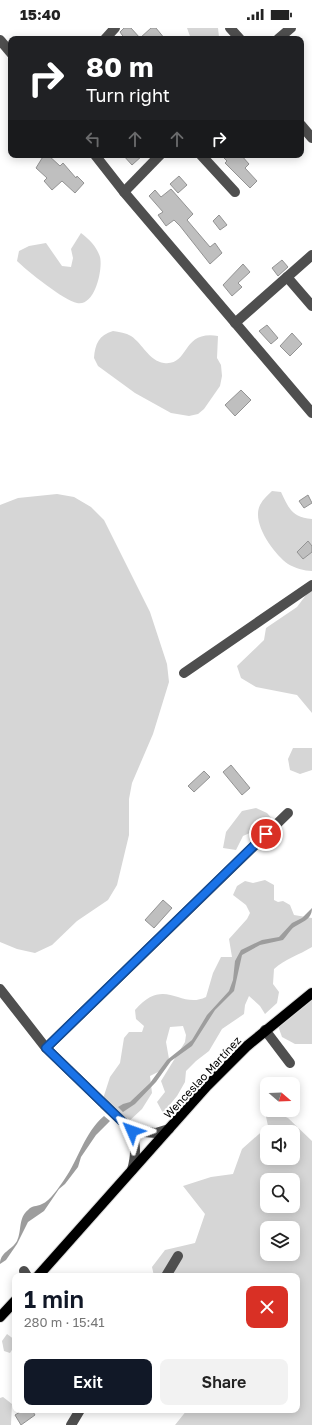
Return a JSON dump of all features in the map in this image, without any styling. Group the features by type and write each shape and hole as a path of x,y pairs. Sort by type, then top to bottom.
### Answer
{"main road":[{"name":"Wenceslao Martínez","path":"41,1273 207,1086 265,1030 312,993"},
{"path":"0,1317 12,1304"}],"street":[{"path":"107,36 114,28"},
{"path":"230,28 237,36"},
{"path":"282,36 291,28"},
{"path":"0,40 8,49"},
{"path":"304,129 312,138"},
{"path":"97,158 124,192 312,413"},
{"path":"124,192 157,158"},
{"path":"204,158 235,192"},
{"path":"235,323 312,255"},
{"path":"287,277 312,306"},
{"path":"184,673 312,585"},
{"path":"46,1048 288,812"},
{"path":"0,989 46,1048 132,1131 136,1146 136,1158 132,1170"},
{"path":"265,1030 290,1063"},
{"path":"132,1131 156,1133 169,1129"},
{"path":"168,1273 178,1256"},
{"path":"71,1425 78,1413"}],"shaded area":[{"path":"187,28 218,28 219,36 190,36"},
{"path":"81,233 97,250 101,263 99,278 93,293 89,299 83,303 77,303 55,291 17,261 19,251 29,246 46,243 62,266 71,267 73,258 71,249"},
{"path":"113,331 125,333 131,336 150,356 159,362 164,363 172,362 178,359 198,338 218,336 217,358 221,365 222,376 220,386 204,409 198,414 189,416 171,413 135,393 98,366 94,358 95,348 104,335"},
{"path":"272,491 281,492 286,503 296,514 312,519 312,571 300,569 288,564 276,553 265,538 261,529 258,512 261,503"},
{"path":"57,494 74,497 91,507 104,520 150,612 167,664 169,682 153,734 132,783 129,799 129,835 117,885 108,900 77,921 52,945 35,953 17,949 0,942 0,505 18,498"},
{"path":"312,587 312,713 297,695 256,687 241,678 237,666 264,640 266,628 297,607"},
{"path":"293,748 312,748 312,770 300,774 290,770 288,759"},
{"path":"256,808 267,813 274,821 266,836 252,832 243,836 236,850 223,848 226,832 242,811"},
{"path":"265,880 274,885 274,900 278,902 283,901 290,905 294,915 312,918 312,947 287,960 274,969 273,984 279,992 277,1003 265,1014 260,1006 249,996 245,1005 244,1014 222,1029 209,1051 186,1071 185,1082 177,1096 163,1113 157,1102 165,1092 161,1081 185,1042 186,1035 183,1026 170,1027 166,1042 169,1059 162,1070 150,1076 152,1093 142,1109 127,1123 114,1119 100,1108 110,1077 120,1063 124,1038 129,1032 142,1032 144,1026 136,1019 135,1010 146,1000 155,995 172,995 188,1000 197,1000 206,997 213,973 221,957 232,957 229,939 247,919 250,913 246,905 233,895 237,886 245,881 253,883"},
{"path":"312,908 310,916 294,927 283,940 260,945 242,955 234,991 215,1010 192,1046 171,1061 156,1082 135,1104 123,1112 118,1107 130,1102 150,1083 167,1060 192,1040 207,1015 229,991 233,980 235,961 241,950 262,940 279,937 292,923 302,918"},
{"path":"312,999 312,1044 295,1044 282,1037 277,1023"},
{"path":"104,1116 110,1121 96,1135 81,1157 78,1167 65,1184 59,1189 44,1211 28,1222 17,1244 6,1260 0,1264 4,1254 17,1241 21,1221 25,1213 31,1207 45,1202 54,1194 69,1172 91,1130"},
{"path":"266,1117 286,1117 295,1125 268,1125"},
{"path":"300,1130 312,1141 312,1425 175,1425 185,1413 300,1413 300,1273 153,1273 152,1267 165,1250 195,1243 205,1214 183,1186 211,1177 233,1174 242,1149 260,1133 260,1165 300,1165"},
{"path":"7,1334 12,1338 12,1350 10,1353 4,1351 2,1341"},
{"path":"3,1397 12,1404 11,1425 0,1425 0,1398"}],"building":[{"path":"124,28 131,28 138,36 123,36 120,32"},
{"path":"151,28 156,28 163,36 142,36"},
{"path":"42,158 51,158 60,166 63,163 76,178 77,176 84,183 75,193 62,181 52,190 44,181 47,178 36,168"},
{"path":"126,158 140,158 132,165"},
{"path":"224,158 244,158 249,164 245,168 257,181 250,188 225,163 227,161"},
{"path":"179,176 187,185 178,193 170,184"},
{"path":"171,189 193,214 187,220 210,247 215,243 222,253 210,264 174,220 166,226 158,215 163,212 149,196 155,190 161,197"},
{"path":"219,215 227,225 220,230 213,221"},
{"path":"282,260 288,267 278,276 272,268"},
{"path":"243,264 250,272 238,283 242,287 232,296 223,285"},
{"path":"267,325 278,338 271,344 259,331"},
{"path":"292,333 302,344 290,356 280,346"},
{"path":"241,390 251,400 235,416 225,405"},
{"path":"308,495 312,503 304,508 299,501"},
{"path":"308,541 312,546 312,552 303,559 297,552"},
{"path":"231,765 250,788 242,795 223,772"},
{"path":"204,771 210,777 194,792 188,786"},
{"path":"163,900 172,908 154,928 145,920"},
{"path":"18,1413 34,1413 35,1415 21,1425 15,1415"}],"route":[{"path":"132,1131 71,1074 46,1048 266,834"}]}
